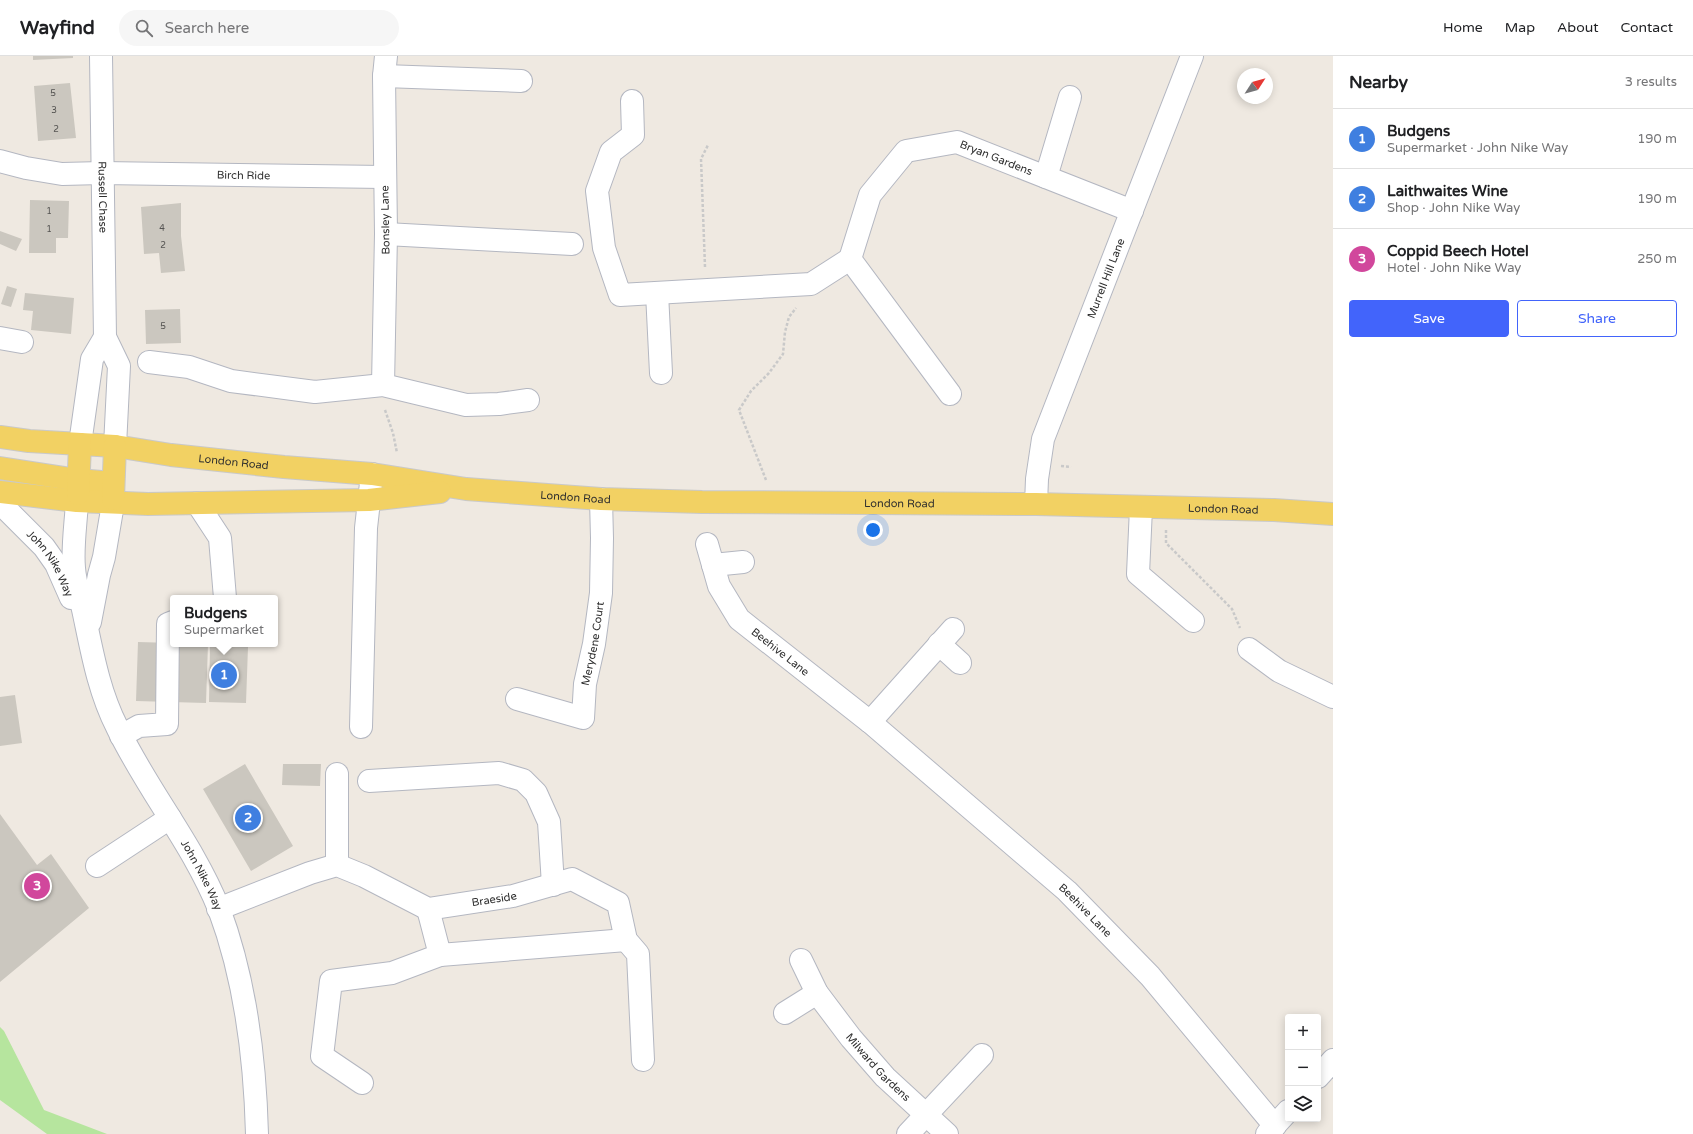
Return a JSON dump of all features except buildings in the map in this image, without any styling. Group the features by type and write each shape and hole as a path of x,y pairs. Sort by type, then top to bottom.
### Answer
{"main road":[{"name":"London Road","path":"0,437 29,441 115,446 171,455 284,467 372,474 466,489 601,499 702,502 1036,504 1141,508 1274,510 1333,514"},
{"path":"78,491 80,444"},
{"path":"113,493 115,446"},
{"path":"0,468 78,491"},
{"name":"London Road","path":"78,491 113,493 197,503 369,500 466,489"},
{"path":"0,492 78,491"}],"street":[{"name":"Russell Chase","path":"101,56 105,337 119,366 115,446"},
{"name":"Murrell Hill Lane","path":"1036,504 1036,479 1043,438 1192,56"},
{"path":"385,66 521,81"},
{"name":"Bonsley Lane","path":"383,385 386,234 384,177 385,66"},
{"path":"1046,177 1070,97"},
{"path":"632,102 633,135 611,152 597,191 604,248 620,295 811,284 850,259 950,394"},
{"name":"Bryan Gardens","path":"850,259 870,195 906,151 957,142 1132,211"},
{"name":"Birch Ride","path":"0,161 62,174 102,173 384,177"},
{"path":"386,234 572,244"},
{"path":"657,293 661,373"},
{"path":"80,444 92,359 105,337"},
{"path":"0,338 22,342"},
{"path":"149,362 189,367 231,381 315,392 383,385 466,405 499,404 528,400"},
{"path":"361,727 366,528 372,474"},
{"name":"John Nike Way","path":"78,491 74,568 97,675 116,727 147,781 197,862 218,909 230,941 251,1041 257,1134"},
{"name":"John Nike Way","path":"88,635 92,606 104,557 113,493"},
{"name":"Merydene Court","path":"517,699 584,718 585,684 594,644 601,592 601,499"},
{"name":"John Nike Way","path":"0,501 5,508 44,547 56,564 88,635"},
{"path":"197,503 220,538 225,595"},
{"path":"1141,508 1138,574 1193,621"},
{"name":"Beehive Lane","path":"707,544 719,586 739,619 870,722 1067,891 1150,976 1277,1124"},
{"path":"713,565 744,562"},
{"path":"121,736 139,726 167,724 168,624 170,623"},
{"path":"870,722 946,637 960,663"},
{"path":"1249,649 1280,671 1333,697"},
{"path":"369,781 499,773 523,780 536,794 549,822 553,885"},
{"path":"337,774 337,865"},
{"path":"98,866 170,818"},
{"path":"218,909 310,873 337,865 364,876 428,909 440,955"},
{"name":"Braeside","path":"428,909 513,896 572,879 618,903 626,940 638,954 643,1060"},
{"path":"362,1083 322,1056 331,981 392,973 440,955 626,940"},
{"name":"Milward Gardens","path":"801,960 818,993 851,1038 885,1077 947,1134"},
{"path":"785,1013 818,993"},
{"path":"908,1134 982,1055"},
{"path":"1321,1074 1333,1060"}],"path":[{"path":"705,290 701,159 708,144"},
{"path":"767,482 739,410 751,391 769,373 783,354 785,332 789,317 801,300 810,296 808,284"},
{"path":"383,385 380,401 393,432 397,453"},
{"path":"1063,466 1071,467"},
{"path":"1166,527 1166,543 1232,609 1249,649"}],"green space":[{"path":"0,1027 4,1031 44,1110 107,1134 47,1134 0,1100"}],"place":[{"name":"Budgens","path":"224,675"},
{"name":"Laithwaites Wine","path":"248,818"},
{"name":"Coppid Beech Hotel","path":"37,886"}]}
